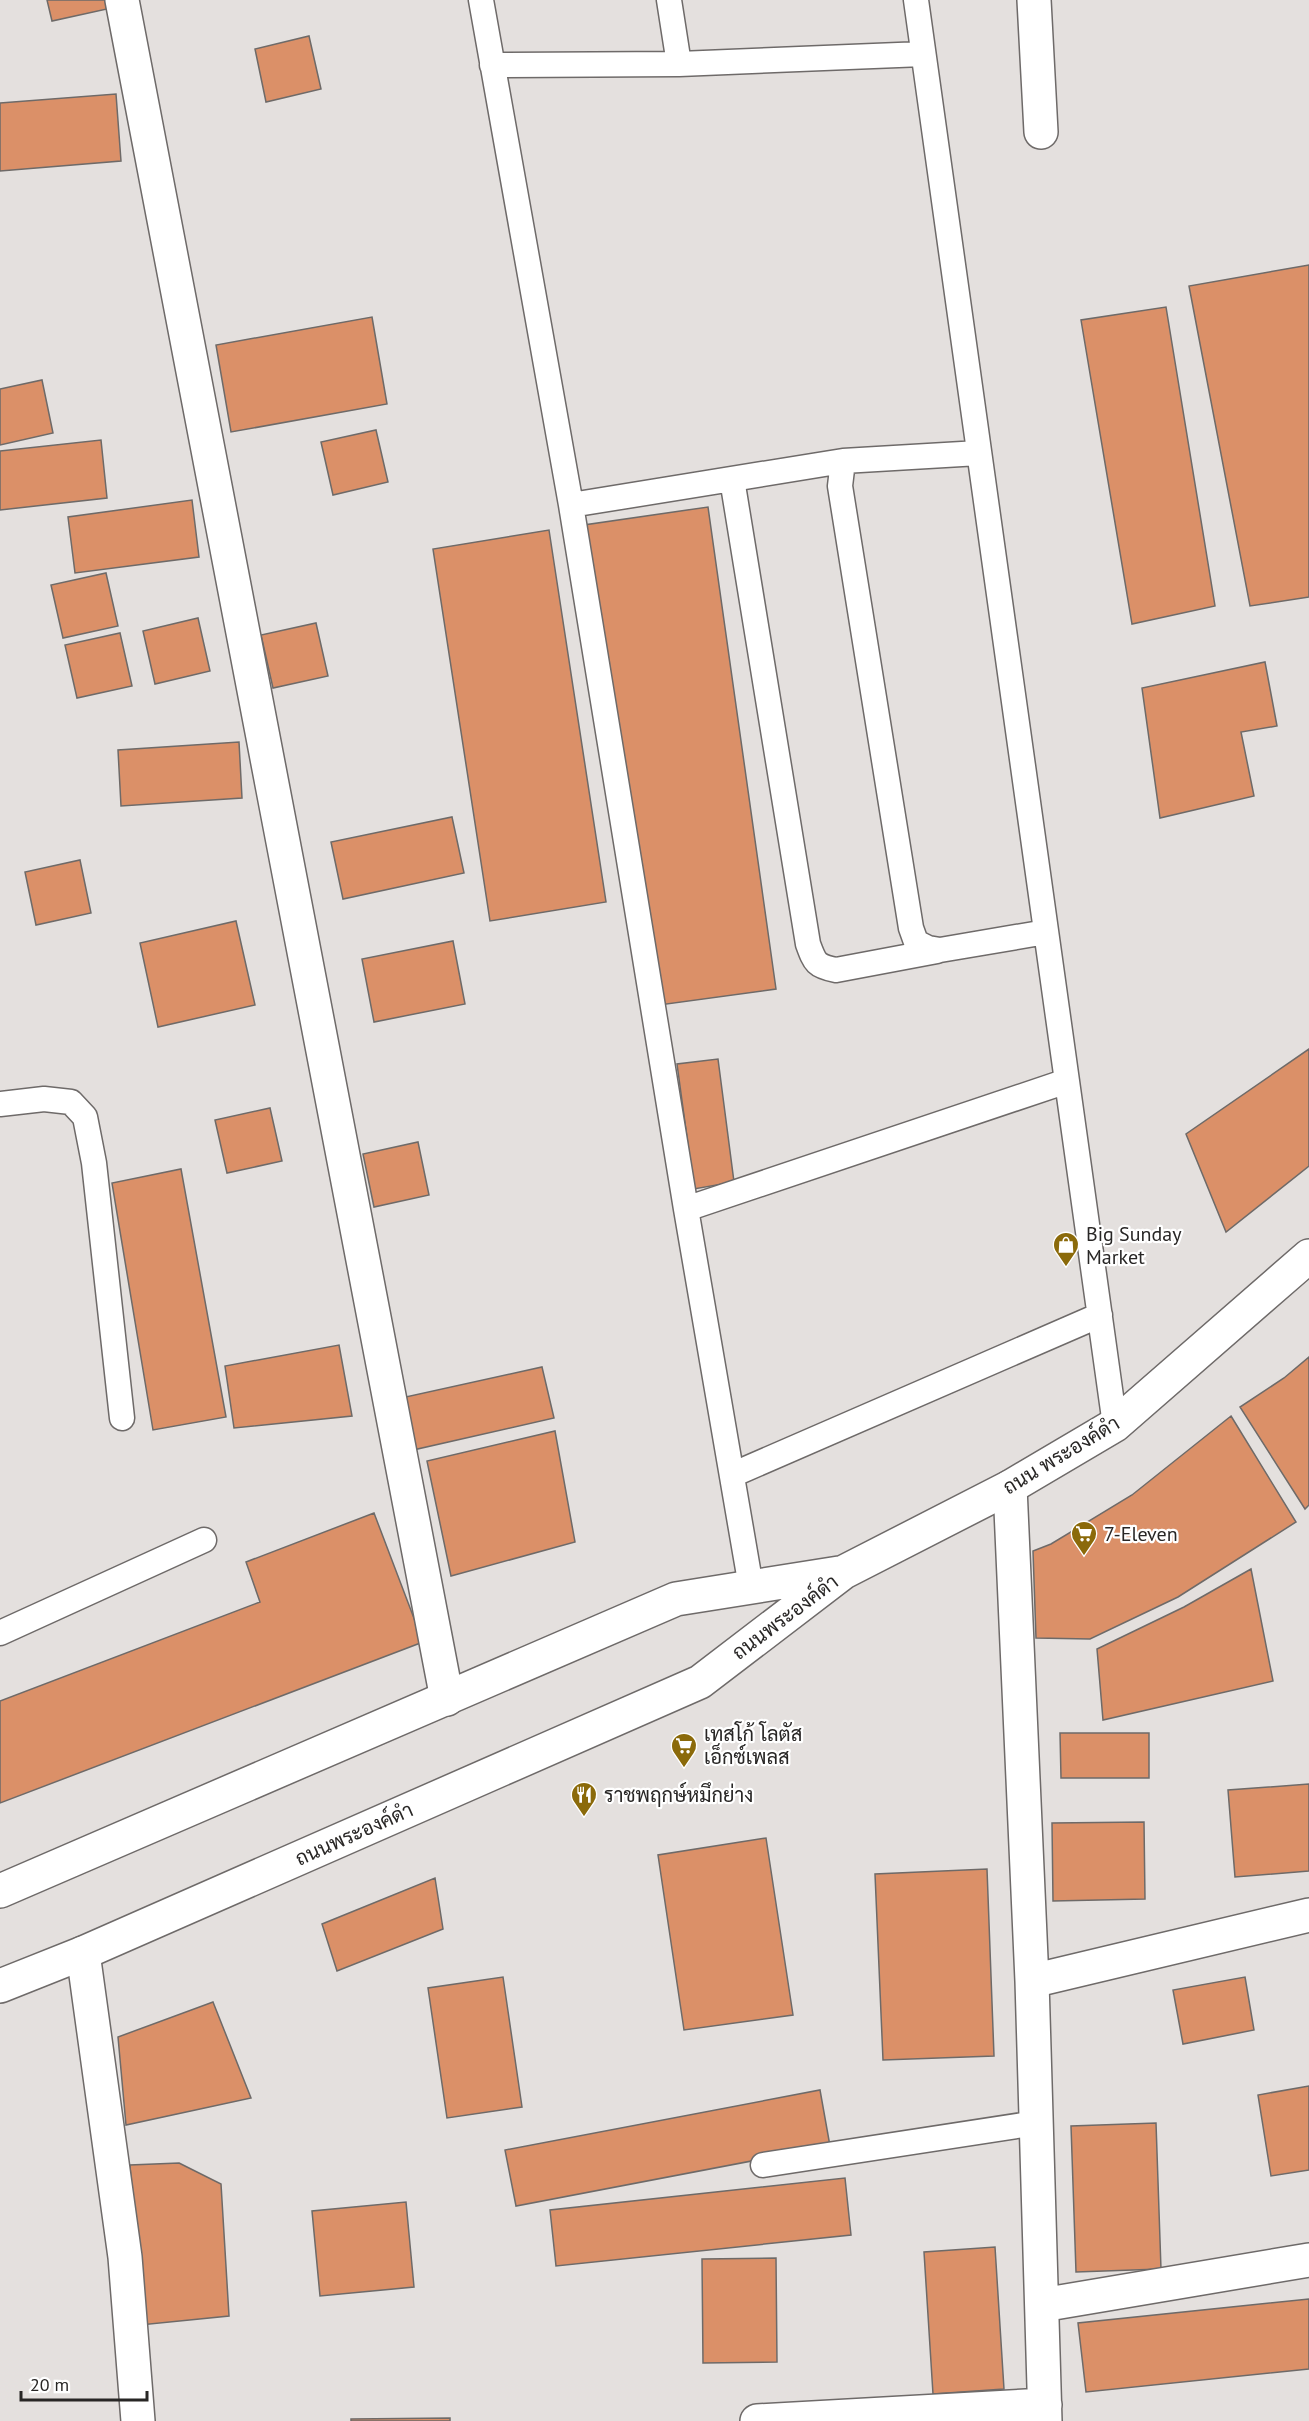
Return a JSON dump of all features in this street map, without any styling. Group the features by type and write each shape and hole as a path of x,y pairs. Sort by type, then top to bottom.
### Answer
{"street":[{"path":"122,0 447,1698"},
{"path":"1034,0 1041,132"},
{"name":"ถนน พระองค์ดำ","path":"844,1572 1010,1487 1115,1425 1309,1256"},
{"path":"757,2421 1045,2413 1032,1981 1010,1487"},
{"name":"ถนนพระองค์ดำ","path":"0,1892 676,1599 844,1572"},
{"name":"ถนนพระองค์ดำ","path":"0,1986 83,1953 700,1682 844,1572"},
{"path":"1032,1981 1309,1915"},
{"path":"83,1953 125,2257 138,2421"},
{"path":"1042,2305 1309,2260"}],"lane":[{"path":"481,0 572,506 686,1209 751,1587"},
{"path":"669,0 679,64"},
{"path":"916,0 1115,1425"},
{"path":"492,65 679,64 923,54"},
{"path":"572,506 843,461 979,453"},
{"path":"843,461 840,486 911,928 916,942 928,948 940,950"},
{"path":"732,479 808,944 813,958 820,967 836,970 1046,932"},
{"path":"686,1209 1066,1081"},
{"path":"0,1104 44,1099 71,1102 84,1117 94,1163 122,1418"},
{"path":"732,1475 1100,1315"},
{"path":"0,1633 204,1540"},
{"path":"763,2165 1036,2123"}],"building":[{"path":"47,0 105,0 107,9 52,21"},
{"path":"309,36 321,89 266,102 255,49"},
{"path":"116,94 121,161 0,171 0,103"},
{"path":"1309,265 1309,597 1250,606 1189,286"},
{"path":"1166,307 1215,606 1132,624 1081,320"},
{"path":"372,317 387,404 231,432 216,345"},
{"path":"42,380 53,433 0,445 0,389"},
{"path":"376,430 388,482 333,495 321,442"},
{"path":"101,440 107,498 0,510 0,451"},
{"path":"192,500 199,557 75,573 68,517"},
{"path":"708,507 776,989 652,1006 584,525"},
{"path":"549,530 606,902 490,921 433,549"},
{"path":"106,573 118,626 63,638 51,585"},
{"path":"198,618 210,671 155,684 143,631"},
{"path":"316,623 328,676 273,688 261,635"},
{"path":"120,633 132,686 77,698 65,645"},
{"path":"1265,662 1277,726 1241,732 1254,796 1160,818 1142,688"},
{"path":"239,742 242,798 121,806 118,750"},
{"path":"452,817 464,873 343,899 331,842"},
{"path":"80,860 91,913 36,925 25,872"},
{"path":"236,921 255,1005 158,1027 140,943"},
{"path":"453,941 465,1004 374,1022 362,959"},
{"path":"1309,1049 1309,1166 1226,1232 1186,1134"},
{"path":"718,1059 734,1182 694,1189 677,1064"},
{"path":"270,1108 282,1161 227,1173 215,1120"},
{"path":"418,1142 429,1195 374,1207 363,1154"},
{"path":"181,1169 226,1417 153,1430 112,1183"},
{"path":"339,1345 352,1416 234,1428 225,1366"},
{"path":"1309,1357 1309,1505 1305,1509 1240,1407 1284,1378"},
{"path":"542,1367 554,1418 413,1450 401,1398"},
{"path":"1231,1416 1296,1522 1178,1597 1090,1639 1036,1638 1033,1551 1051,1544 1132,1495"},
{"path":"555,1431 575,1542 451,1576 427,1461"},
{"path":"374,1513 423,1642 0,1803 0,1701 260,1602 246,1562"},
{"path":"1251,1569 1273,1681 1103,1720 1097,1649 1184,1607"},
{"path":"1060,1733 1149,1733 1149,1778 1061,1778"},
{"path":"1309,1784 1309,1871 1235,1877 1228,1790"},
{"path":"1144,1822 1145,1899 1053,1901 1052,1823"},
{"path":"766,1838 793,2015 684,2030 658,1855"},
{"path":"987,1869 994,2056 883,2060 875,1874"},
{"path":"435,1878 443,1929 337,1971 322,1924"},
{"path":"503,1977 522,2107 447,2118 428,1988"},
{"path":"1245,1977 1254,2030 1183,2044 1173,1990"},
{"path":"213,2002 251,2098 126,2125 118,2037"},
{"path":"1309,2086 1309,2170 1271,2176 1258,2095"},
{"path":"820,2090 830,2146 516,2206 505,2150"},
{"path":"1156,2123 1161,2269 1076,2272 1071,2126"},
{"path":"179,2163 221,2184 229,2316 140,2325 130,2165"},
{"path":"845,2178 851,2235 556,2266 550,2210"},
{"path":"406,2202 414,2287 320,2296 312,2211"},
{"path":"995,2247 1004,2389 933,2394 924,2252"},
{"path":"776,2258 777,2362 703,2363 702,2259"},
{"path":"1309,2299 1309,2369 1086,2392 1078,2323"},
{"path":"450,2418 450,2421 351,2421 351,2419"}],"place":[{"name":"Big Sunday Market","path":"1066,1268"},
{"name":"7-Eleven","path":"1084,1557"},
{"name":"เทสโก้ โลตัส เอ็กซ์เพลส","path":"684,1769"},
{"name":"ราชพฤกษ์หมึกย่าง","path":"584,1818"}]}
